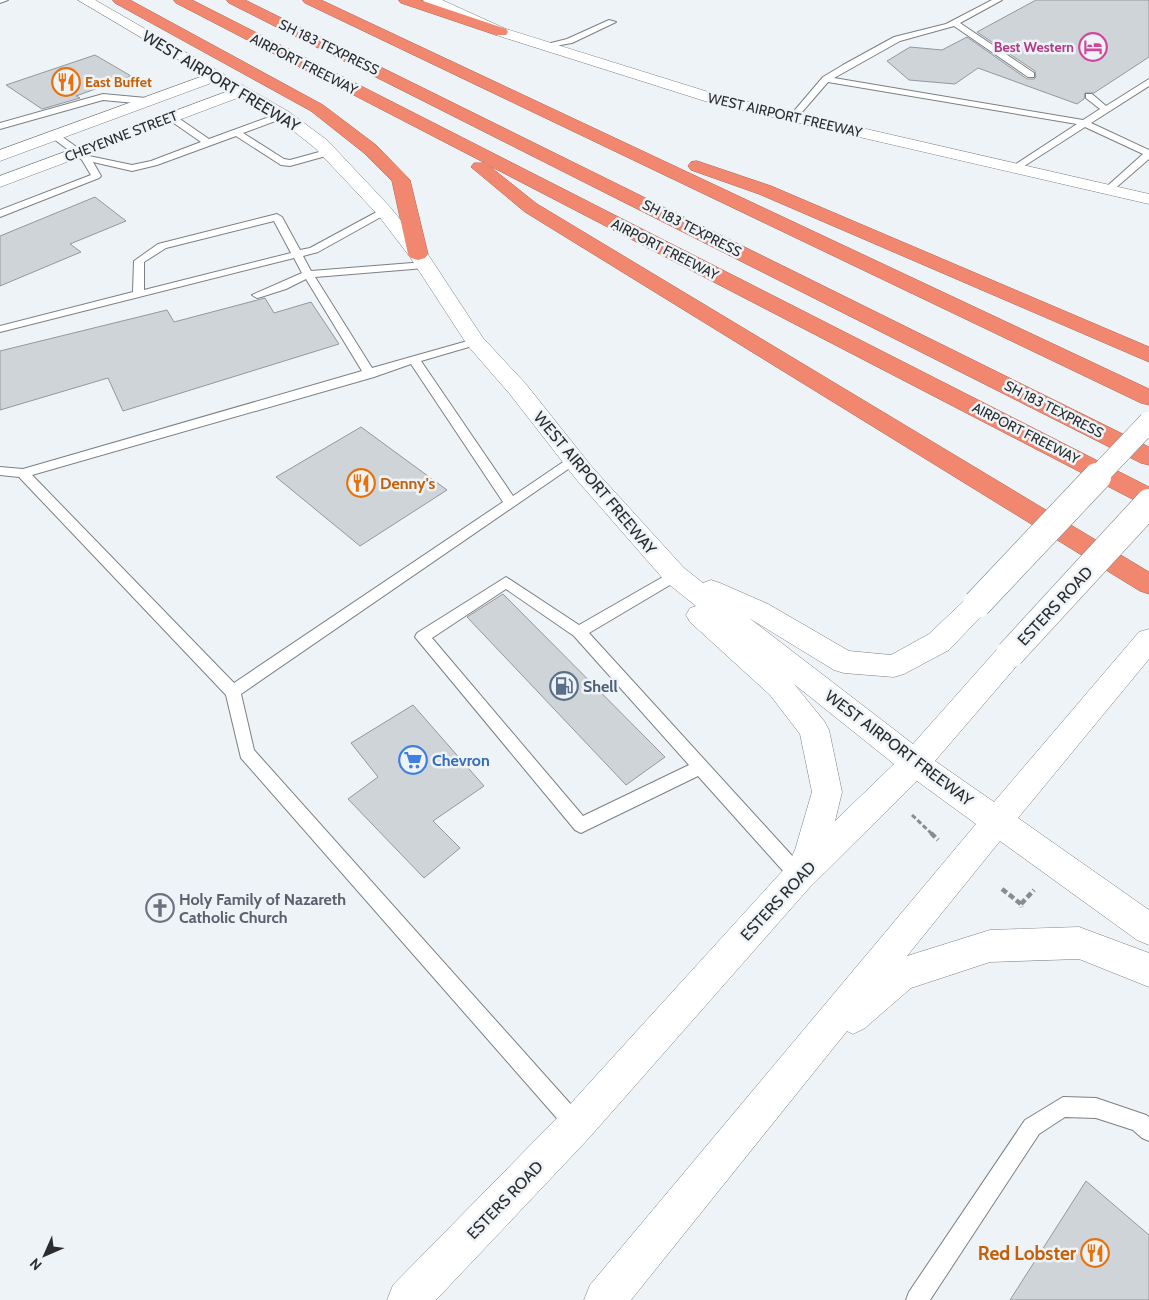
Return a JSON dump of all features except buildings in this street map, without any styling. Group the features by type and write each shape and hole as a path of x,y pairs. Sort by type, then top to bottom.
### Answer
{"highway":[{"path":"120,0 317,108 370,149 400,180 421,259"},
{"name":"AIRPORT FREEWAY","path":"181,0 438,134 834,334 1149,497"},
{"name":"SH 183 TEXPRESS","path":"234,0 1149,457"},
{"name":"SH 183 TEXPRESS","path":"258,0 1041,383"},
{"path":"310,0 1149,398"},
{"path":"406,0 501,32"},
{"path":"548,112 765,190 1149,355"},
{"path":"438,134 531,208 1149,584"},
{"name":"SH 183 TEXPRESS","path":"1122,423 1149,436"}],"main road":[{"name":"WEST AIRPORT FREEWAY","path":"85,0 283,115 330,152 384,211 421,259 475,342 517,388 574,462 675,575 916,763 1149,928"},
{"name":"WEST AIRPORT FREEWAY","path":"430,0 501,32 714,99 1149,199"},
{"name":"CHEYENNE STREET","path":"0,156 217,76"},
{"name":"CHEYENNE STREET","path":"0,182 82,155 171,117 242,90"},
{"path":"1126,193 1149,204"},
{"path":"675,575 760,611 844,662 894,666 939,642 1149,422"},
{"name":"ESTERS ROAD","path":"408,1300 576,1125 799,876 916,763 1010,654 1149,503"},
{"path":"675,575 699,614 780,687 814,730 827,792 811,850 799,876"},
{"path":"605,1300 997,821 1149,640"},
{"path":"800,1061 902,975 990,946 1080,944 1149,970"}],"lane":[{"path":"0,1 4,0"},
{"path":"793,117 826,78 897,39 955,23 998,0"},
{"path":"543,46 569,41 612,22"},
{"path":"955,23 1031,76"},
{"path":"826,78 1084,123 1149,153 1109,189"},
{"path":"1014,168 1149,82"},
{"path":"1089,96 1105,109"},
{"path":"0,126 103,97 146,101"},
{"path":"82,155 132,168 154,163 283,115"},
{"path":"171,117 208,143"},
{"path":"236,132 281,162 290,163 330,152"},
{"path":"0,214 96,176 82,155 54,135"},
{"path":"0,329 138,294 218,279 314,250 384,211"},
{"path":"138,294 139,261 162,246 277,217 308,274 370,374"},
{"path":"257,295 282,287 308,274 421,259"},
{"path":"0,471 23,473 415,361 475,342"},
{"path":"415,361 511,504"},
{"path":"234,692 574,462"},
{"path":"23,473 234,692 247,753 576,1125"},
{"path":"579,632 675,575"},
{"path":"700,767 581,825 422,637 506,582 579,632 799,876"},
{"path":"917,1300 1032,1127 1063,1107 1096,1108 1139,1122 1149,1131"}],"path":[{"path":"908,811 942,843"},
{"path":"1021,904 1039,884"},
{"path":"1002,889 1021,904 1024,912"}],"place":[{"name":"Best Western","path":"1093,47"},
{"name":"East Buffet","path":"66,82"},
{"name":"Denny's","path":"361,483"},
{"name":"Shell","path":"564,686"},
{"name":"Chevron","path":"413,760"},
{"name":"Holy Family of Nazareth Catholic Church","path":"160,908"},
{"name":"Red Lobster","path":"1095,1253"}]}
